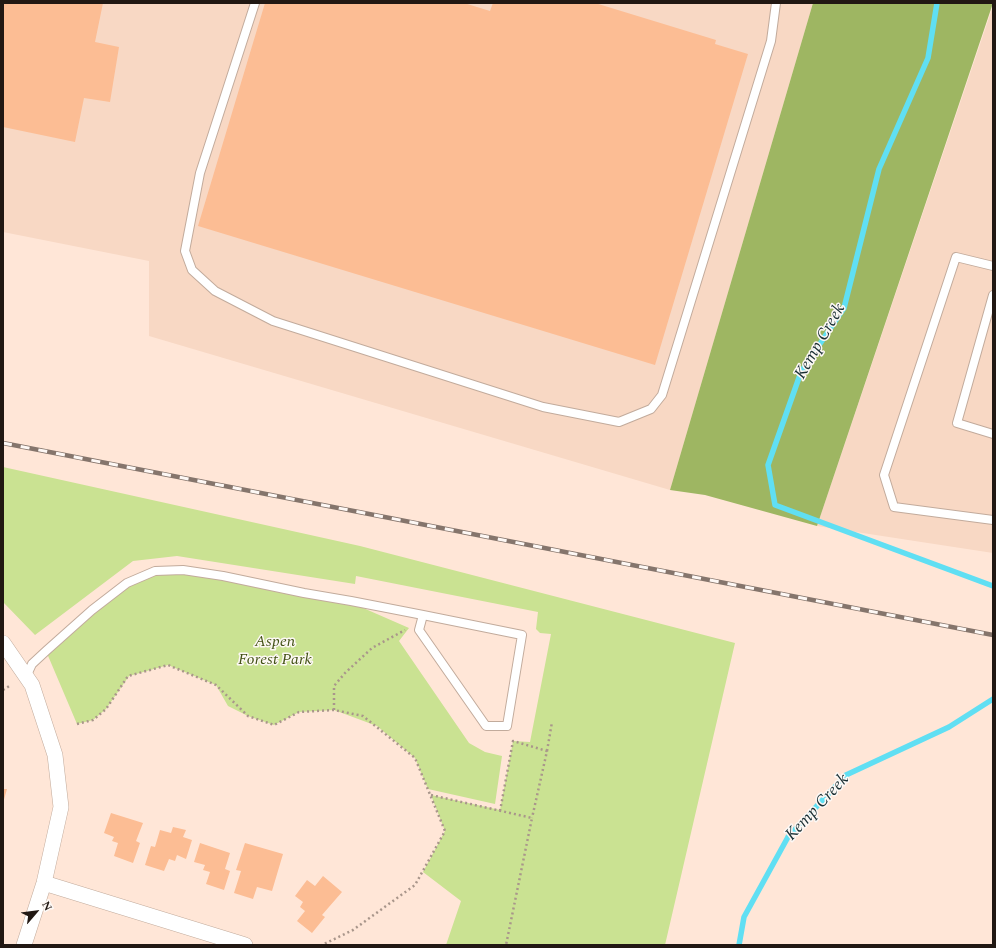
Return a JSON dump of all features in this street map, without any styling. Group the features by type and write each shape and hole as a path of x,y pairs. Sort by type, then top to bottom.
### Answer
{"street":[{"path":"3,643 32,685 55,755 61,807 44,883 24,945"},
{"path":"44,883 245,945"}],"lane":[{"path":"255,3 200,172 185,251 192,270 215,291 273,321 542,407 619,422 651,409 662,395 771,41 776,3"},
{"path":"993,266 956,257 884,475 894,507 993,520"},
{"path":"993,295 957,423 993,434"},
{"path":"26,677 32,664 92,610 127,583 155,571 183,570 223,576 423,615 522,635 507,726 486,726 419,630 423,615"}],"path":[{"path":"334,710 334,686 345,673 372,648 405,630 419,630"},
{"path":"77,724 93,720 106,708 128,676 168,665 216,685 248,716 274,724 299,712 334,710 363,716 415,758 445,831 415,885 353,930 322,945"},
{"path":"506,945 552,722"},
{"path":"500,811 513,741 547,750"},
{"path":"431,795 532,818"}],"shaded area":[{"path":"3,3 813,3 670,490 149,336 149,261 3,232"},
{"path":"993,6 993,553 817,526"}],"green space":[{"path":"813,3 993,3 817,526 705,495 670,490"},
{"path":"3,467 360,546 735,643 665,945 446,945 461,901 423,872 445,831 431,795 500,810 513,741 530,742 551,634 540,633 536,629 538,612 356,576 355,584 177,556 133,561 35,635 3,602"},
{"name":"Aspen Forest Park","path":"183,570 354,604 409,628 399,641 469,743 485,752 502,756 495,804 428,789 415,758 377,726 334,710 299,712 274,725 248,716 228,706 216,685 168,665 129,676 106,709 93,720 77,724 46,651 127,583 155,571"}],"building":[{"path":"3,3 103,3 95,42 119,47 110,102 84,98 75,142 3,127"},
{"path":"265,3 464,3 490,11 493,3 595,3 716,40 715,44 748,54 655,365 198,226"},
{"path":"3,789 7,789 3,803"},
{"path":"111,813 143,823 136,841 140,843 133,863 114,856 118,843 112,841 114,837 104,833"},
{"path":"173,827 186,830 183,837 192,840 186,859 177,855 175,861 169,859 164,871 145,865 151,846 155,847 160,830 171,833"},
{"path":"200,843 230,853 225,869 230,871 224,890 206,884 210,872 203,870 205,865 194,862"},
{"path":"245,843 283,854 272,891 257,887 253,899 234,893 241,871 236,870"},
{"path":"323,876 342,892 322,915 325,917 312,933 297,921 305,911 300,907 303,902 295,896 307,880 315,886"}],"waterway":[{"name":"Kemp Creek","path":"937,3 928,58 879,169 844,308 801,372 768,465 775,505 993,586"},
{"name":"Kemp Creek","path":"739,945 744,917 788,837 846,775 949,727 993,699"}],"railway":[{"path":"3,443 993,635"}]}
